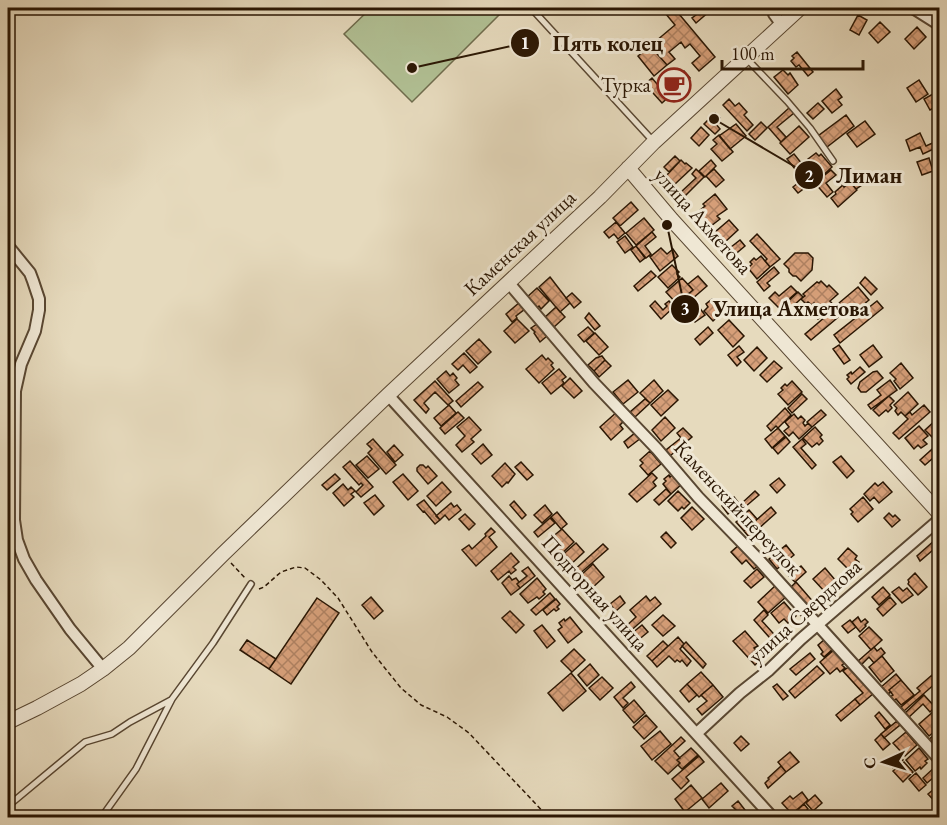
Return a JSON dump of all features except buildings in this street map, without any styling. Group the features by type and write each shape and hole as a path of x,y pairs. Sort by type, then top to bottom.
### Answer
{"street":[{"path":"776,8 774,15 782,25"},
{"path":"913,8 939,25"},
{"name":"Каменская улица","path":"8,722 65,693 122,655 388,395 600,197 654,142 797,10"},
{"name":"улица Ахметова","path":"628,168 939,514"},
{"path":"8,246 30,273 39,299 35,332 21,364 15,391 14,520 17,540 24,559 36,580 103,669"},
{"name":"Каменский переулок","path":"508,282 594,383 818,624 939,760"},
{"name":"Подгорная улица","path":"388,395 773,818"},
{"name":"улица Свердлова","path":"697,733 939,519"}],"lane":[{"path":"531,8 654,142"},
{"path":"746,57 788,101 832,161"},
{"path":"101,818 136,769 172,699 213,643 250,584"},
{"path":"8,806 85,742 112,734 172,699"}],"path":[{"path":"223,554 256,589 282,572 296,567 305,568 321,580 338,598 372,652 401,688 421,705 447,717 469,733 549,818"}],"green space":[{"path":"371,8 506,8 412,102 344,34"}],"place":[{"name":"Пять колец","path":"412,68"},
{"name":"Турка","path":"674,85"},
{"name":"Лиман","path":"714,119"},
{"name":"Улица Ахметова","path":"667,225"}]}
